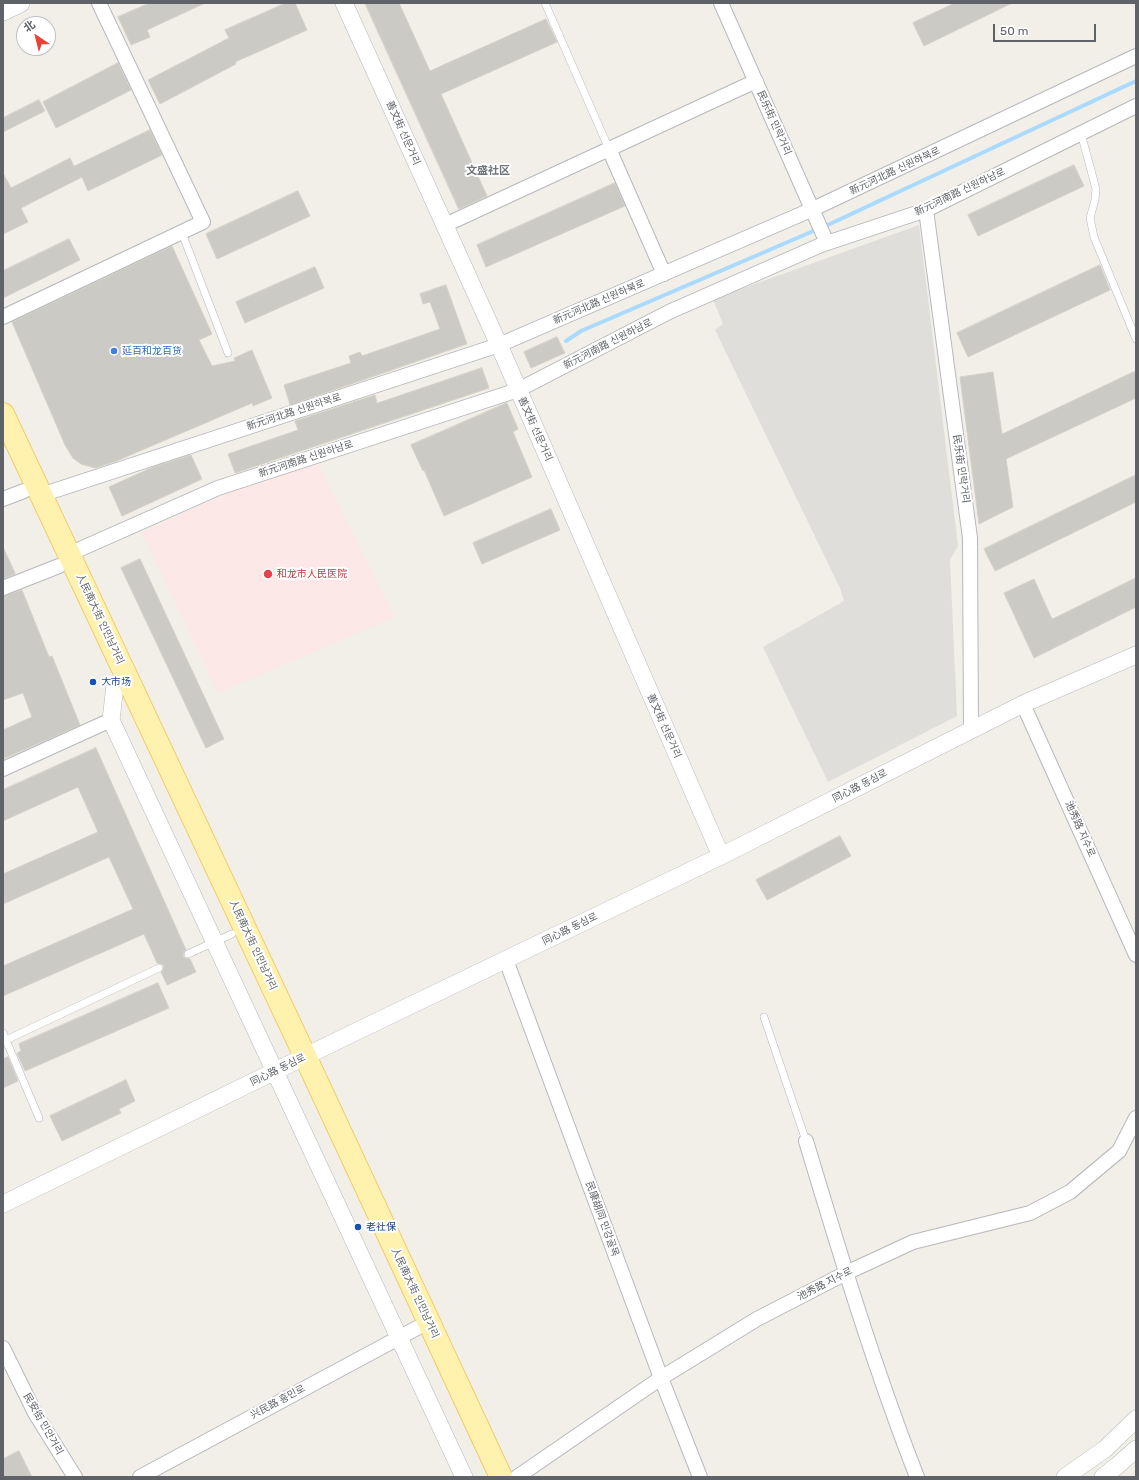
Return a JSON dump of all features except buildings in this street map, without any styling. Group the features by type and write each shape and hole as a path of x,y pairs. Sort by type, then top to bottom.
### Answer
{"main road":[{"path":"3,11 20,3"},
{"name":"人民南大街 인민남거리","path":"3,414 33,493 291,1064 408,1332 486,1477"},
{"name":"人民南大街 인민남거리","path":"3,446 33,493"},
{"name":"人民南大街 인민남거리","path":"64,560 115,686 223,938 291,1064 501,1477"}],"street":[{"path":"3,317 203,222 99,3"},
{"name":"善文街 선문거리","path":"344,3 499,345 721,856"},
{"name":"民乐街 민락거리","path":"721,3 815,214 825,240"},
{"name":"新元河北路 신원하북로","path":"3,499 33,493 499,345 664,274 815,214 1136,56"},
{"path":"444,225 756,81"},
{"name":"新元河南路 신원하남로","path":"3,588 218,488 518,390 669,312 825,240 926,210 1136,106"},
{"path":"609,149 664,274"},
{"name":"民乐街 민락거리","path":"926,210 970,538 971,731"},
{"name":"同心路 동심로","path":"3,1204 721,856 1023,704 1136,655"},
{"path":"3,769 111,720 115,686"},
{"name":"池秀路 지수로","path":"1023,704 1136,955"},
{"name":"人民南大街 인민남거리","path":"111,720 223,938"},
{"name":"民康胡同 민강골목","path":"506,960 661,1378 700,1477"},
{"name":"池秀路 지수로","path":"517,1477 661,1378 757,1319 846,1273 913,1242 1030,1213 1070,1192 1119,1151 1136,1118"},
{"path":"806,1142 846,1273 900,1434 917,1477"},
{"name":"人民南大街 인민남거리","path":"408,1332 464,1477"},
{"name":"兴民路 흥민로","path":"140,1477 408,1332"},
{"name":"民安街 민안거리","path":"3,1348 35,1413 75,1477"},
{"path":"1065,1477 1105,1449 1136,1419"},
{"path":"1103,1477 1118,1466 1136,1449"}],"lane":[{"path":"545,3 609,149"},
{"path":"1081,133 1096,189 1095,200 1090,218 1094,237 1136,339"},
{"path":"182,233 228,353"},
{"path":"188,954 223,938"},
{"path":"39,1118 4,1037 159,968"},
{"path":"764,1017 806,1142"}],"shaded area":[{"path":"919,225 958,546 950,560 957,716 828,782 763,647 844,601 840,588 715,330 723,324 713,299"},
{"name":"和龙市人民医院","path":"317,461 395,617 218,693 142,532 238,488"}],"waterway":[{"path":"566,341 581,331 832,223 1136,81"}],"place":[{"name":"延百和龙百货","path":"114,351"},
{"name":"和龙市人民医院","path":"268,574"},
{"name":"大市场","path":"93,682"},
{"name":"老社保","path":"358,1227"}],"district":[{"name":"文盛社区","path":"488,171"}]}
